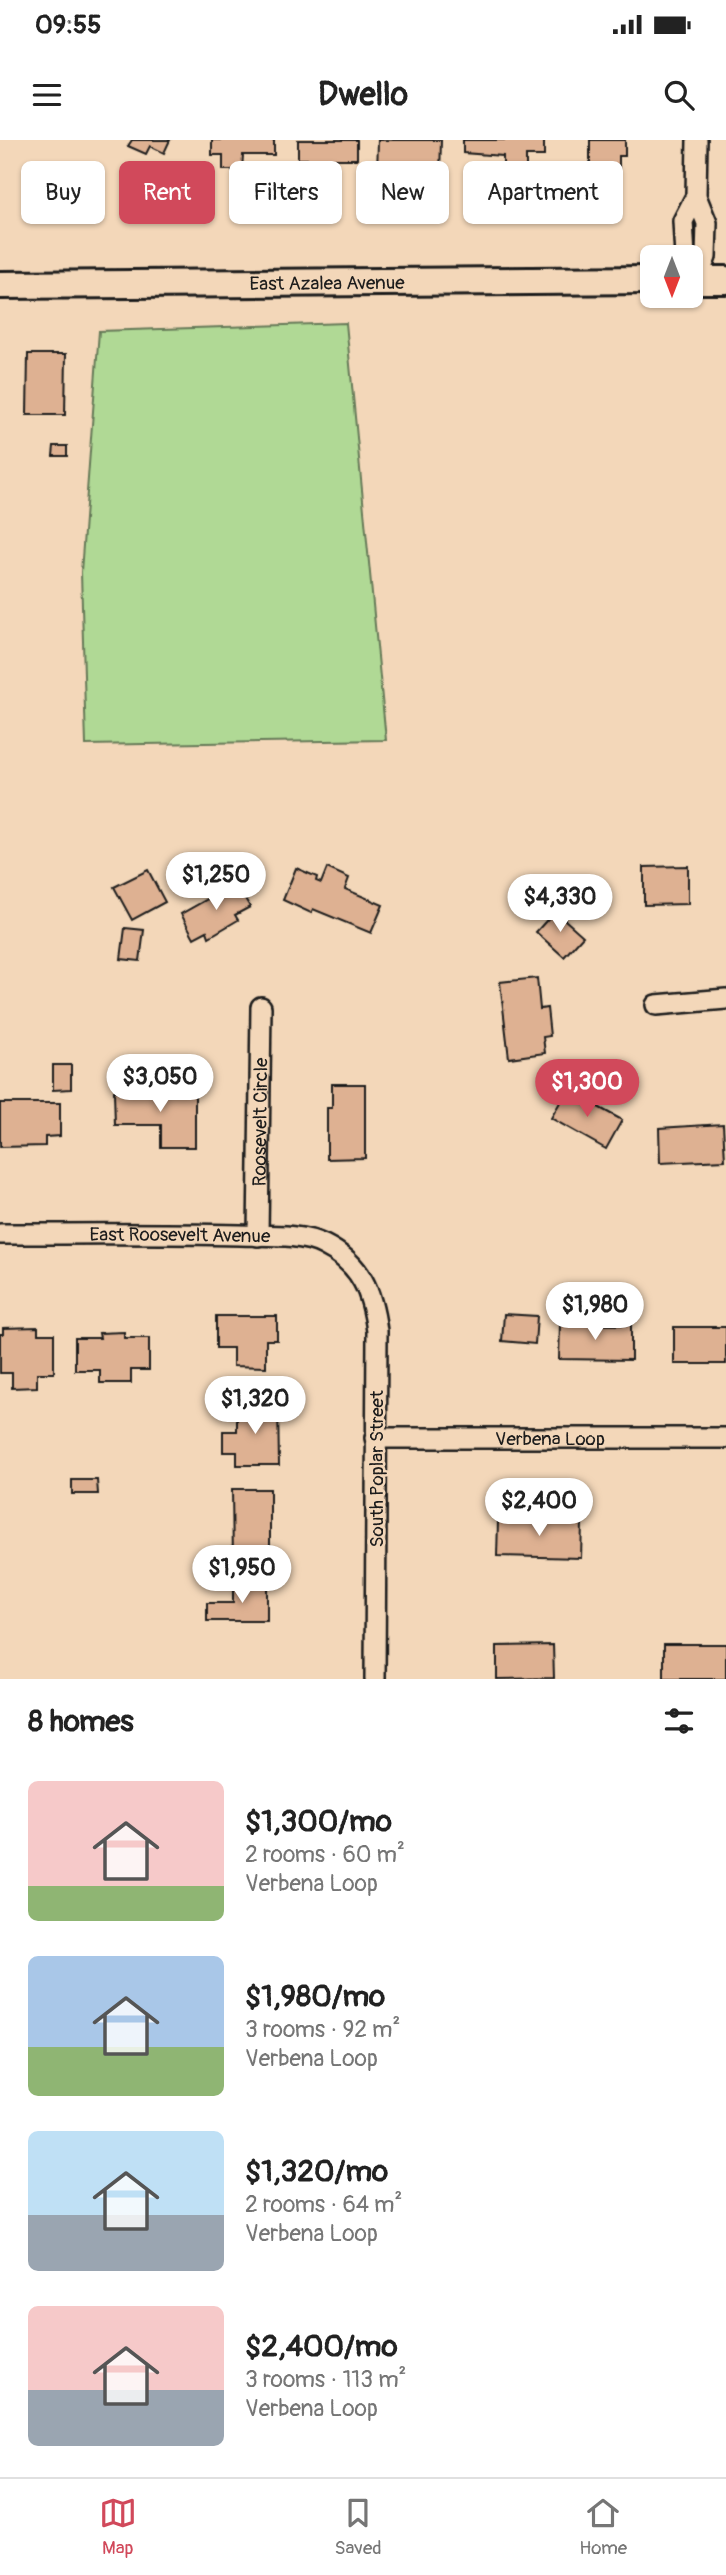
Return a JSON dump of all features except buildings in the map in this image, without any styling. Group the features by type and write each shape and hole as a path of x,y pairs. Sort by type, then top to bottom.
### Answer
{"street":[{"path":"696,140 696,196 706,223 704,259"},
{"path":"704,274 726,280"},
{"name":"East Azalea Avenue","path":"0,285 640,280"},
{"path":"656,1005 726,999"},
{"name":"Roosevelt Circle","path":"258,1236 261,1007"},
{"name":"East Roosevelt Avenue","path":"0,1234 258,1236 318,1243 341,1256 352,1266"},
{"name":"South Poplar Street","path":"352,1266 361,1275 373,1302 377,1331 375,1679"},
{"name":"Verbena Loop","path":"375,1438 726,1438"}],"green space":[{"path":"346,323 386,740 86,745 81,572 99,331"}]}
